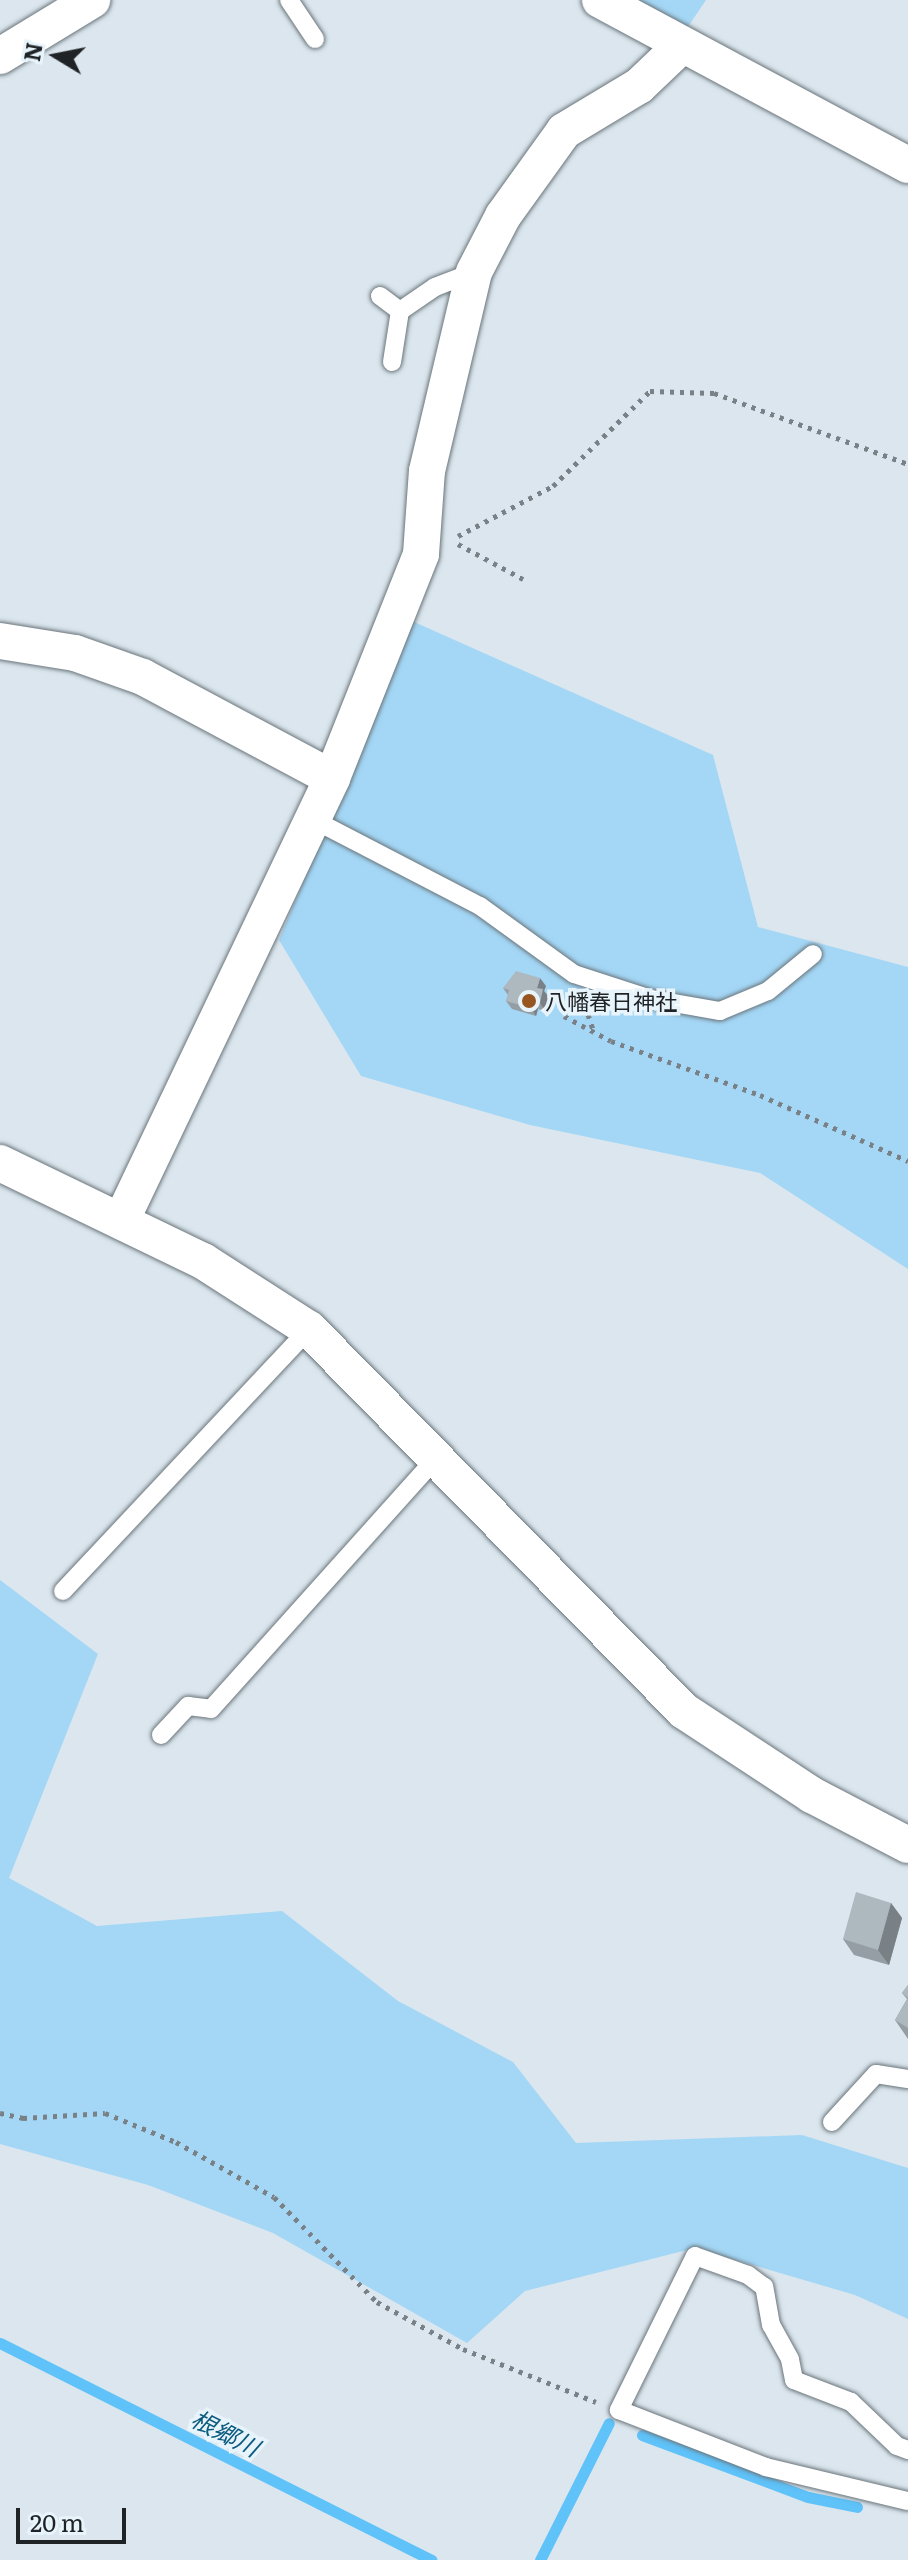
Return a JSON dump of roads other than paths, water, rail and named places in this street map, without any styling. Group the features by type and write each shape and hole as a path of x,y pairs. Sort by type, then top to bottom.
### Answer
{"street":[{"path":"0,56 92,0"},
{"path":"600,0 908,165"},
{"path":"121,1221 332,778 421,554 427,471 474,272 503,216 564,131 639,86 682,45"},
{"path":"0,641 75,653 143,677 332,778"},
{"path":"0,1163 121,1221 261,1295 309,1329 684,1711 812,1795 908,1845"}],"lane":[{"path":"289,0 315,39"},
{"path":"392,362 400,311 435,287 474,272"},
{"path":"380,296 400,311"},
{"path":"312,819 480,906 574,974 651,999 720,1011 768,991 813,954"},
{"path":"63,1591 309,1329"},
{"path":"161,1735 188,1706 211,1709 436,1458"},
{"path":"832,2122 876,2074 908,2079"},
{"path":"908,2450 897,2446 851,2402 794,2380 771,2325 764,2287 748,2275 695,2256 619,2410 766,2467 908,2501"}],"waterway":[{"name":"根郷川","path":"0,2343 432,2560"},
{"path":"540,2560 609,2423"},
{"path":"642,2435 808,2497 857,2507"}],"place":[{"name":"八幡春日神社","path":"529,1001"}]}
